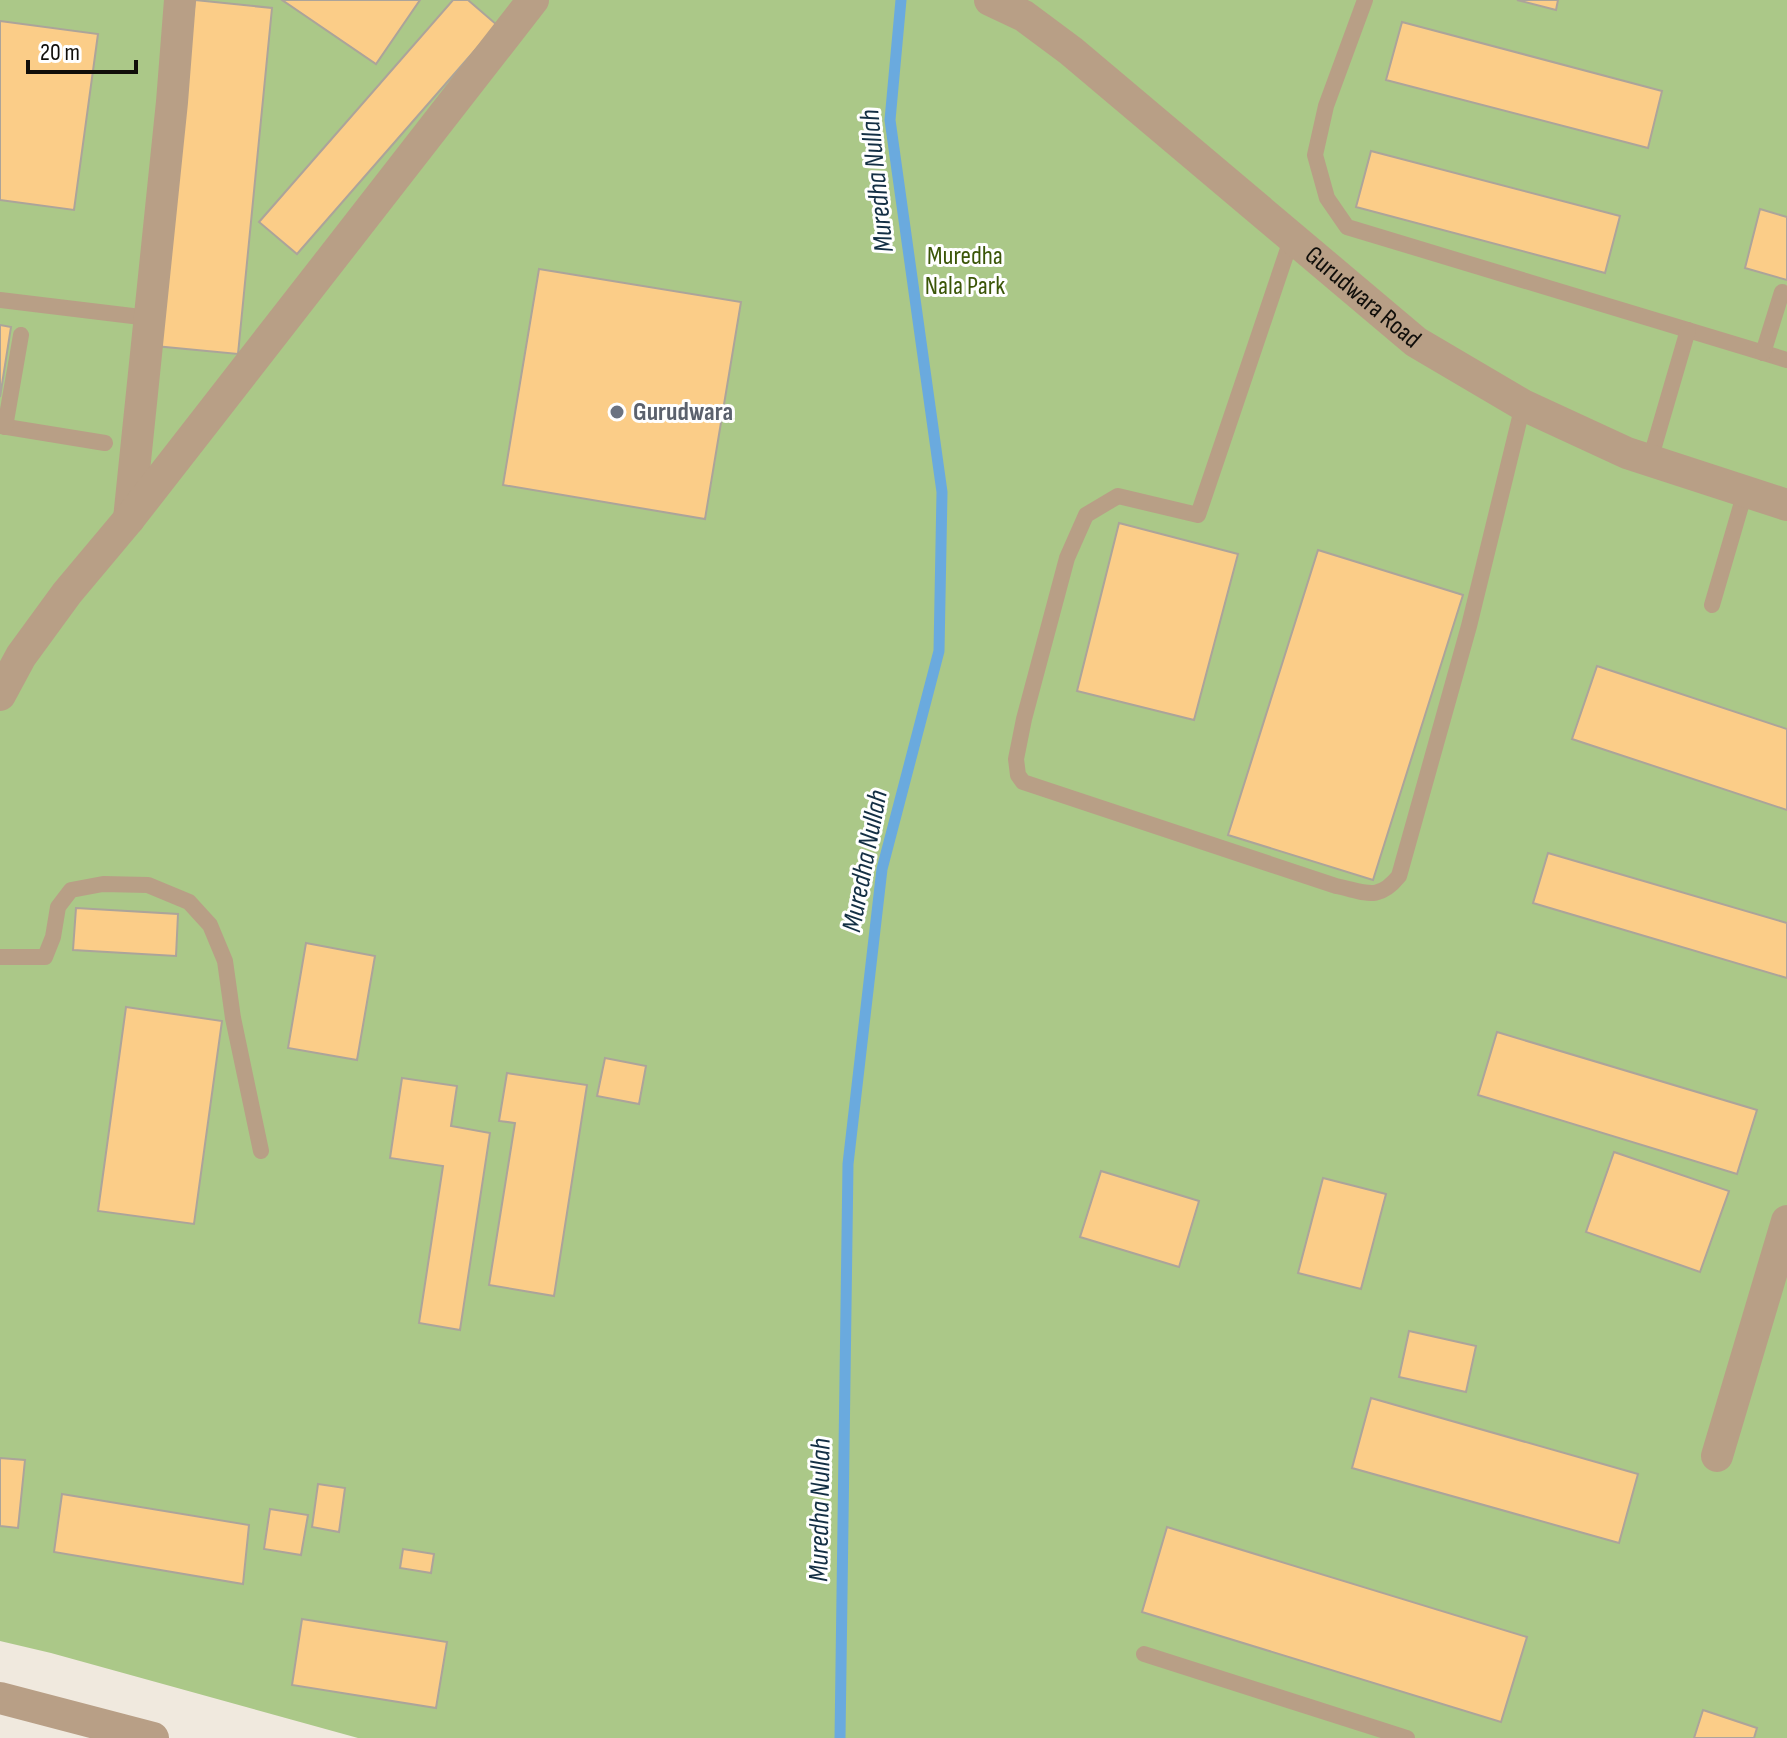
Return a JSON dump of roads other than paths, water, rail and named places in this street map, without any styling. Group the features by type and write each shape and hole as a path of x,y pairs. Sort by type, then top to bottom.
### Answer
{"street":[{"path":"129,519 180,0"},
{"path":"0,695 21,656 49,618 533,0"},
{"name":"Gurudwara Road","path":"990,0 1028,8 1071,51 1416,342 1523,405 1627,453 1787,505"},
{"path":"1717,1456 1787,1221"},
{"path":"0,1698 153,1738"}],"lane":[{"path":"1365,0 1326,106 1315,155 1327,198 1347,227 1787,360"},
{"path":"1292,237 1198,515 1118,496 1086,515 1067,558 1024,719 1016,759 1018,775 1023,782 1336,886 1377,894 1391,886 1399,876 1469,626 1523,405"},
{"path":"1763,353 1782,292"},
{"path":"0,300 149,318"},
{"path":"1650,460 1688,330"},
{"path":"21,335 3,427 105,443"},
{"path":"1712,605 1745,492"},
{"path":"0,957 45,957 53,937 58,907 71,890 103,884 148,885 189,902 210,925 225,961 233,1018 261,1151"},
{"path":"1144,1654 1407,1738"}],"waterway":[{"name":"Muredha Nullah","path":"840,1738 848,1164 882,869 939,651 942,492 890,120 901,0"}],"place":[{"name":"Gurudwara","path":"617,412"}],"park label":[{"name":"Muredha Nala Park","path":"965,271"}]}
